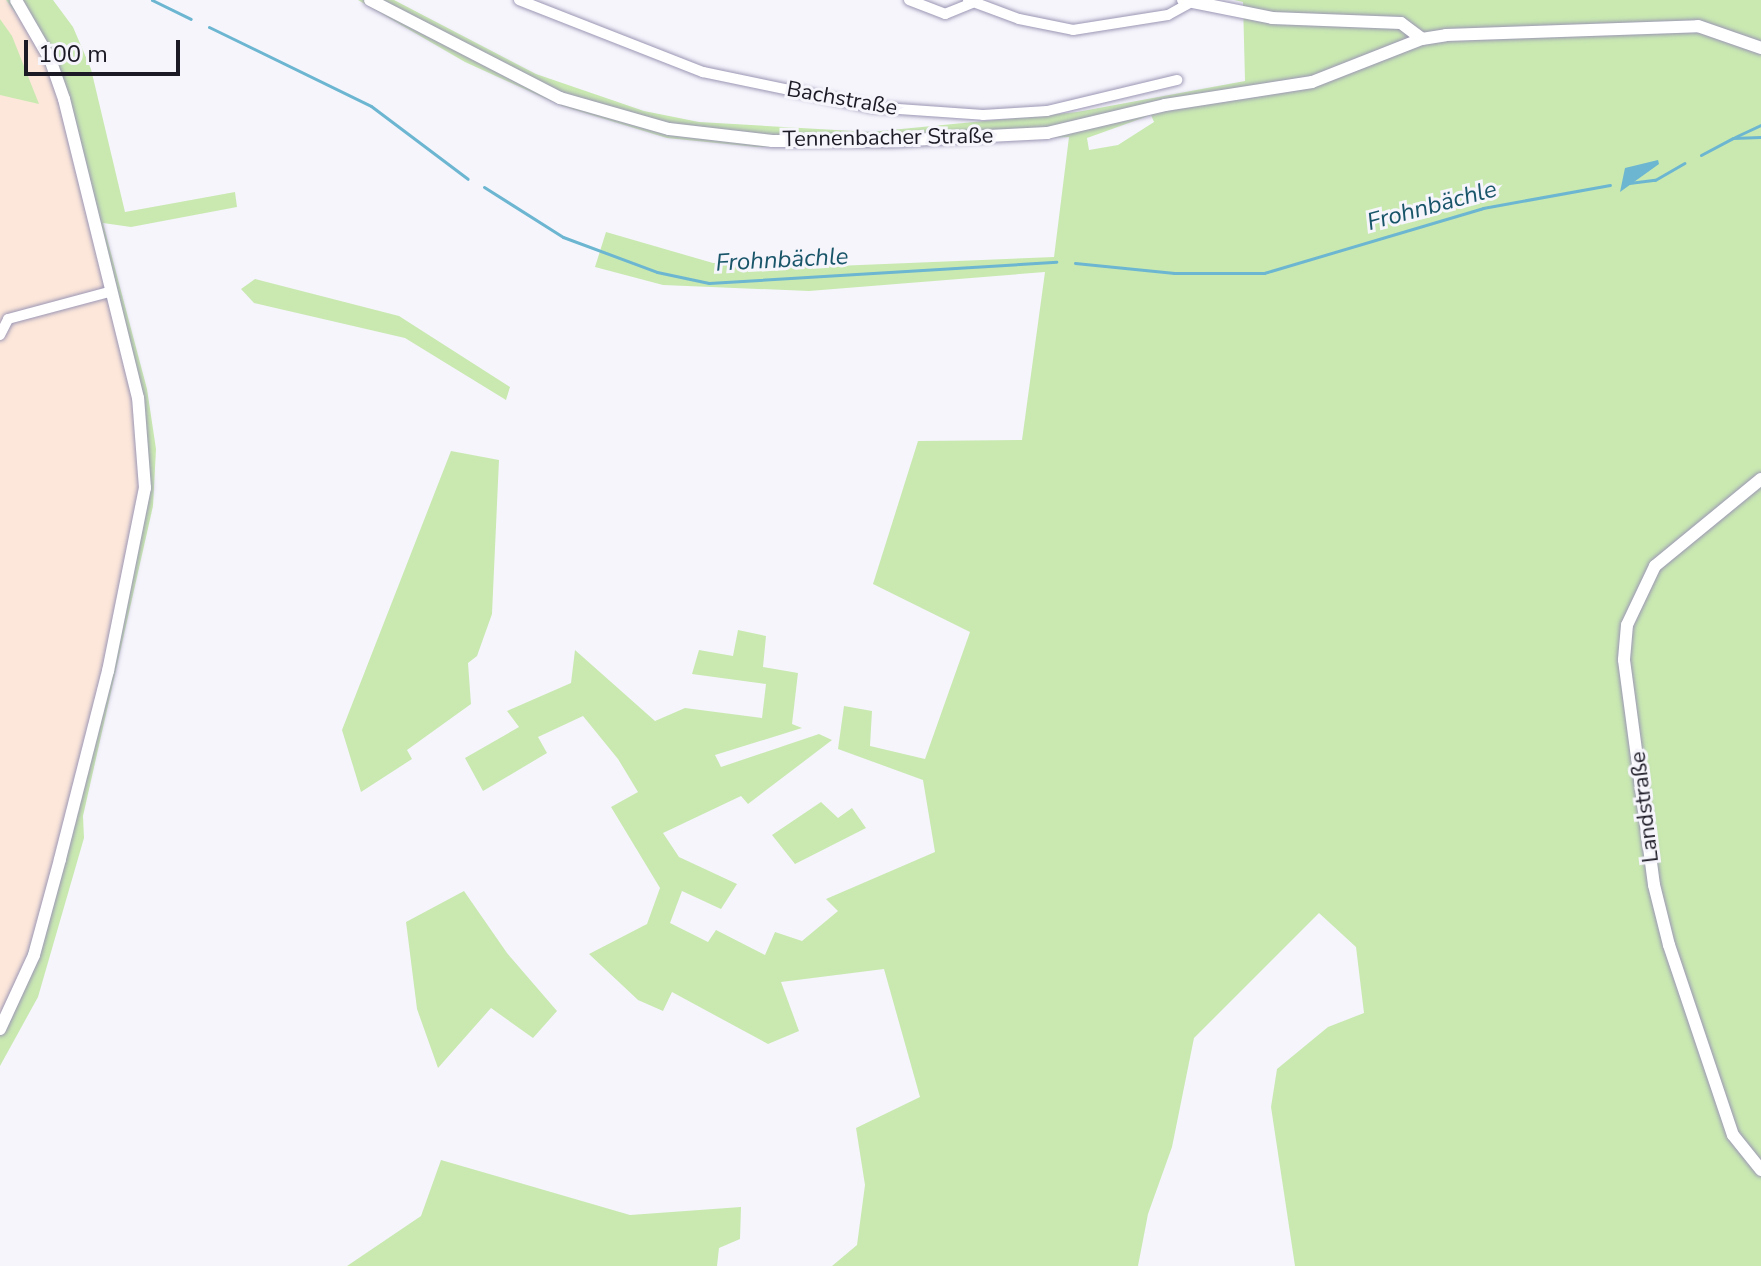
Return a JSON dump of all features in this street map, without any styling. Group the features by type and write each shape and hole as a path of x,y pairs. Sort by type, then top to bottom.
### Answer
{"street":[{"path":"0,1029 25,979 52,887 105,685 143,503 142,420 58,78 16,0"},
{"name":"Tennenbacher Straße","path":"370,0 560,98 669,129 772,141 891,141 1047,133 1165,105 1312,82 1422,39"},
{"name":"Bachstraße","path":"519,0 703,72 870,107 983,115 1047,111 1177,80"},
{"path":"909,0 945,14 970,2 1073,30 1168,15 1187,1 1272,18 1401,23 1422,39 1698,26 1761,48"},
{"path":"0,335 8,319 109,292"},
{"name":"Landstraße","path":"1761,479 1655,566 1627,625 1624,660 1654,885 1669,945 1733,1135 1761,1170"}],"shaded area":[{"path":"0,0 6,0 30,32 56,90 139,419 144,477 135,534 56,861 20,978 0,1016"}],"green space":[{"path":"6,0 53,0 73,27 91,69 125,212 235,192 237,207 131,227 103,223 147,389 156,449 153,506 83,816 84,838 38,997 0,1066 0,1016 20,978 56,861 103,674 144,477 139,419 56,90 30,32"},
{"path":"358,0 394,0 536,74 644,111 699,122 870,132 1077,112 1245,81 1243,2 1234,0 1761,0 1761,1266 1295,1266 1271,1107 1277,1069 1328,1027 1364,1013 1356,947 1319,913 1194,1038 1172,1147 1148,1214 1138,1266 832,1266 857,1245 865,1185 856,1128 920,1097 884,969 781,982 799,1031 768,1044 672,992 663,1011 638,1000 589,954 647,924 660,888 611,807 638,792 618,759 583,716 538,737 547,753 483,791 465,758 519,727 507,711 571,683 575,650 655,721 685,708 762,718 766,684 692,674 699,650 733,656 738,630 766,636 763,667 798,673 792,724 802,728 715,755 721,767 819,734 832,740 748,804 741,796 663,833 679,857 737,884 721,909 682,891 670,923 708,942 716,930 765,955 775,932 802,941 838,911 826,899 935,852 923,780 838,749 844,706 872,711 870,746 925,759 970,632 873,584 918,441 1022,440 1045,272 809,291 663,285 595,267 606,232 713,263 836,266 1054,257 1069,137 844,147 757,147 667,138 562,106 465,62","holes":["1151,115 1154,122 1118,145 1089,150 1087,138"]},
{"path":"0,19 12,36 39,104 0,95"},
{"path":"255,279 399,316 510,387 506,400 405,338 254,303 241,289"},
{"path":"451,451 499,460 492,614 477,656 468,663 471,704 407,750 412,759 361,792 342,730"},
{"path":"821,802 838,818 852,808 866,828 795,864 772,835"},
{"path":"464,891 507,953 557,1011 533,1038 491,1008 438,1068 417,1009 406,922"},
{"path":"441,1160 630,1215 741,1207 740,1239 719,1248 717,1266 347,1266 421,1216"}],"water":[{"path":"1658,160 1659,164 1620,192 1625,168"}],"waterway":[{"name":"Frohnbächle","path":"152,0 191,19"},
{"name":"Frohnbächle","path":"209,27 371,106 468,179"},
{"path":"1735,137 1761,125"},
{"name":"Frohnbächle","path":"1701,155 1733,138 1761,137"},
{"name":"Frohnbächle","path":"1629,183 1655,180 1685,163"},
{"name":"Frohnbächle","path":"1075,263 1174,273 1264,273 1483,208 1610,185"},
{"name":"Frohnbächle","path":"484,187 563,237 657,272 709,283 1056,262"}]}
